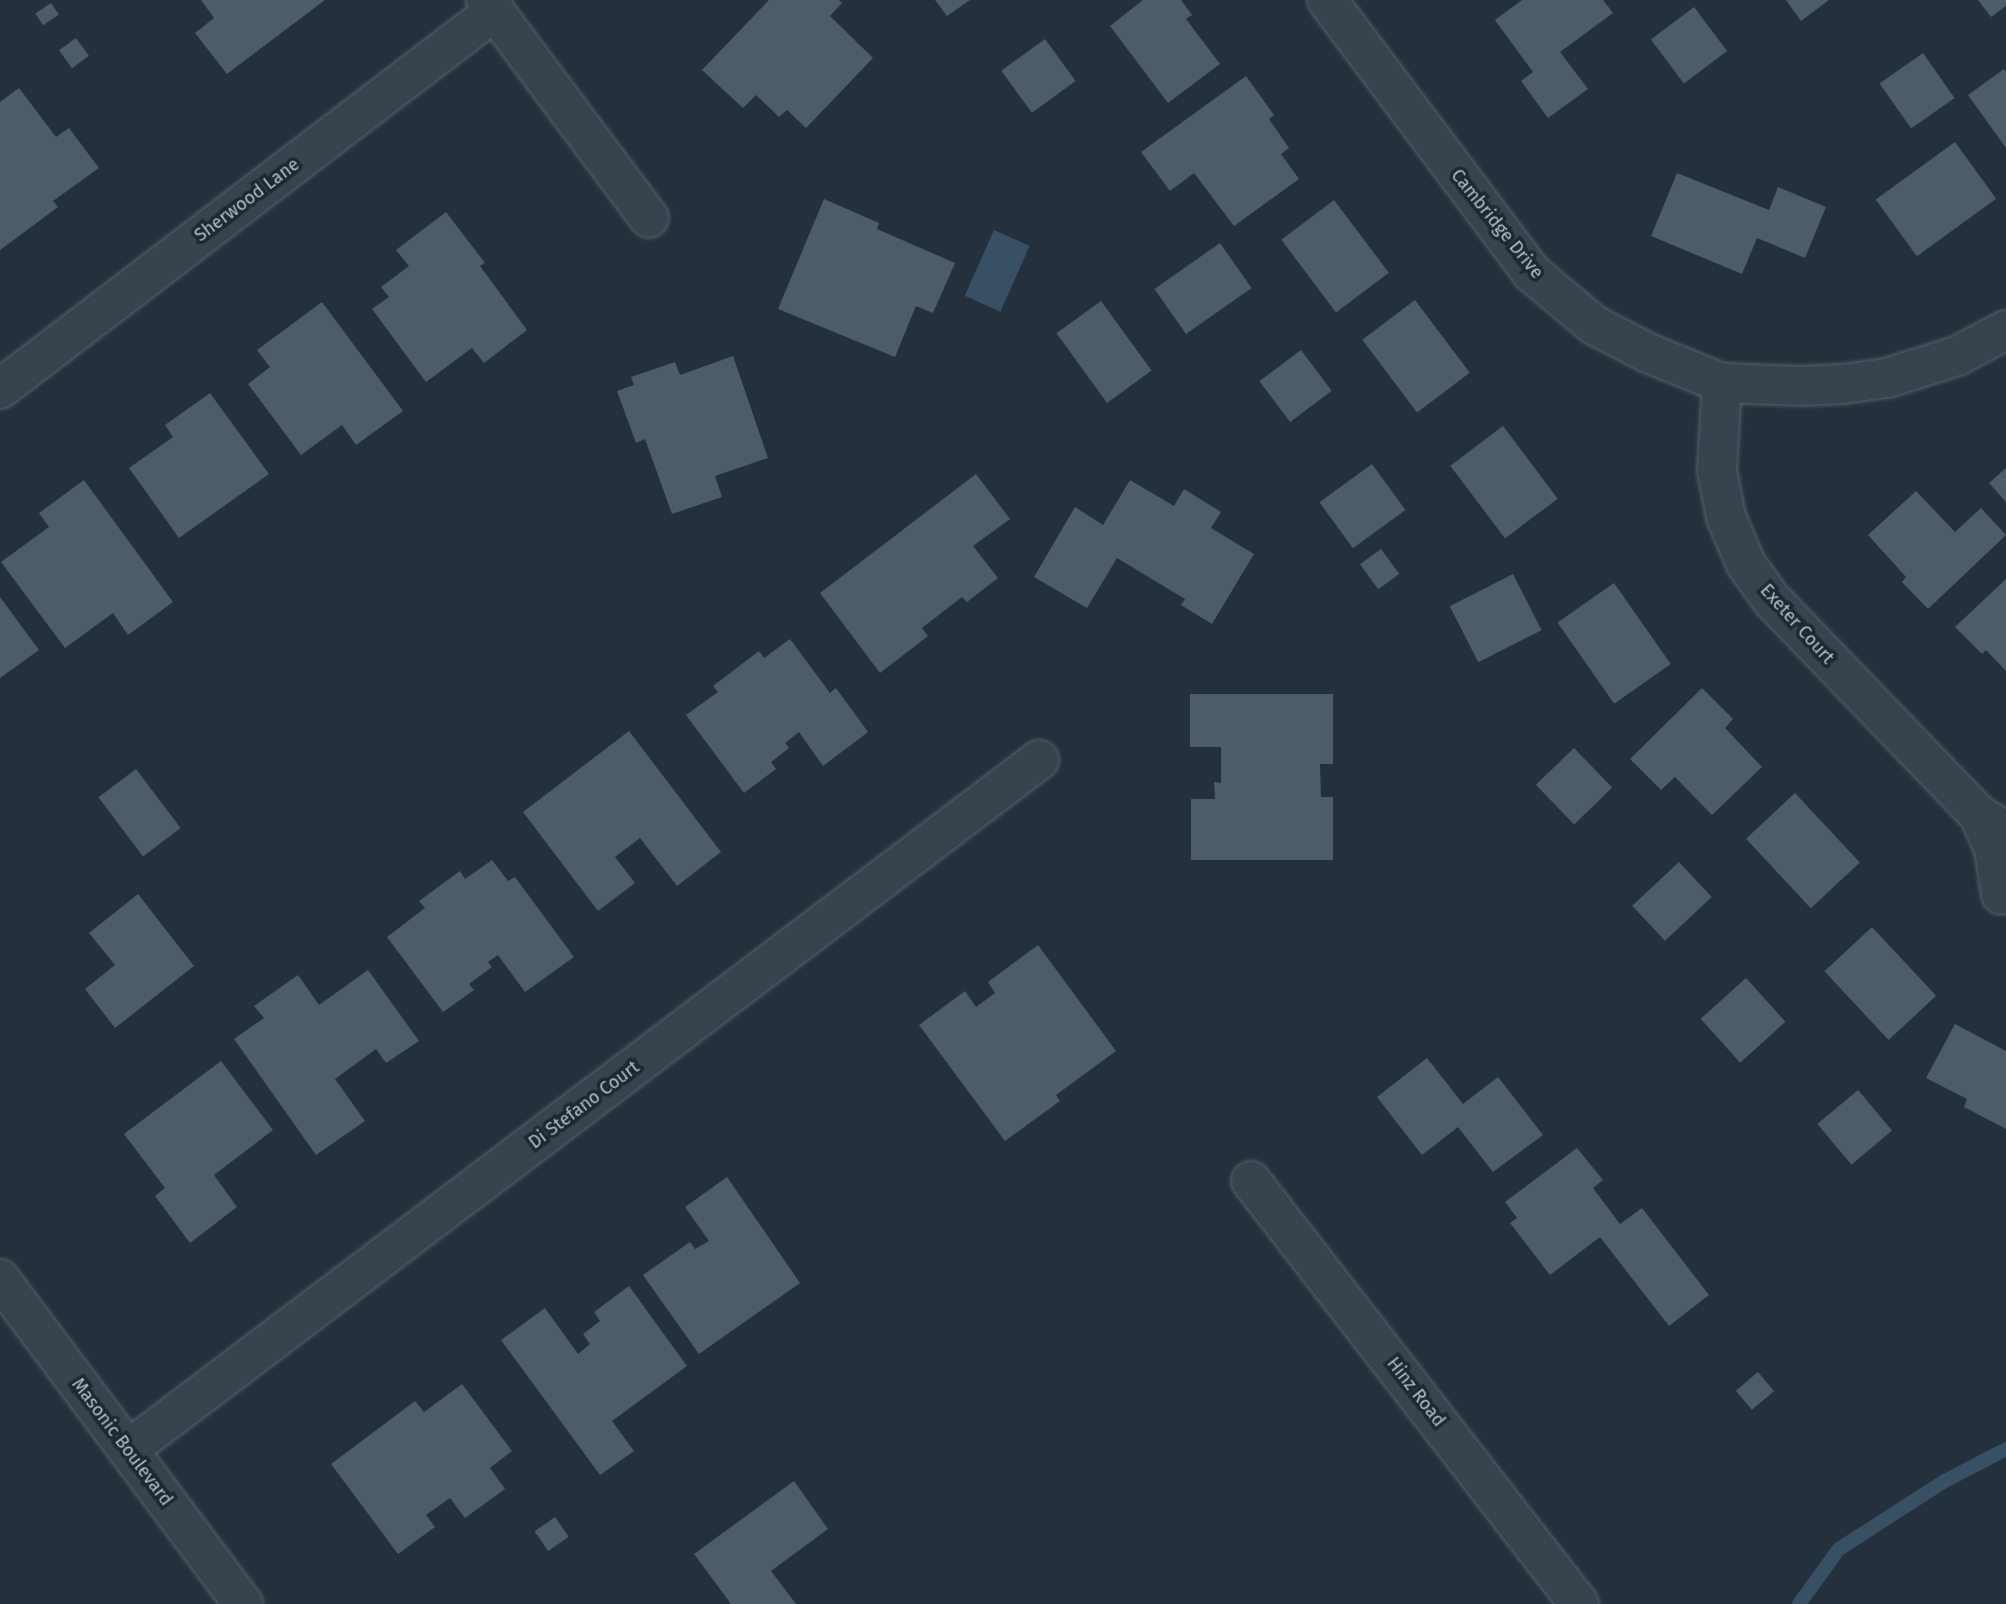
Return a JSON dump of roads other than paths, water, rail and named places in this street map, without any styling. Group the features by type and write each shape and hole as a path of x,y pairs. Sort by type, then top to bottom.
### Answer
{"street":[{"name":"Cambridge Drive","path":"1328,1 1532,272 1594,325 1648,353 1722,383 1802,386 1887,379 1957,356 2006,330"},
{"name":"Sherwood Lane","path":"0,389 490,6 649,218"},
{"name":"Exeter Court","path":"1722,383 1717,471 1726,517 1746,564 1771,599 1993,823 1994,849 2004,900"},
{"name":"Di Stefano Court","path":"128,1450 1039,760"},
{"name":"Hinz Road","path":"1251,1181 1579,1604"},
{"name":"Masonic Boulevard","path":"0,1279 243,1604"}],"water":[{"path":"994,230 1030,246 1000,312 965,296"}],"waterway":[{"path":"1799,1604 1839,1549 1943,1482 2006,1449"}]}
